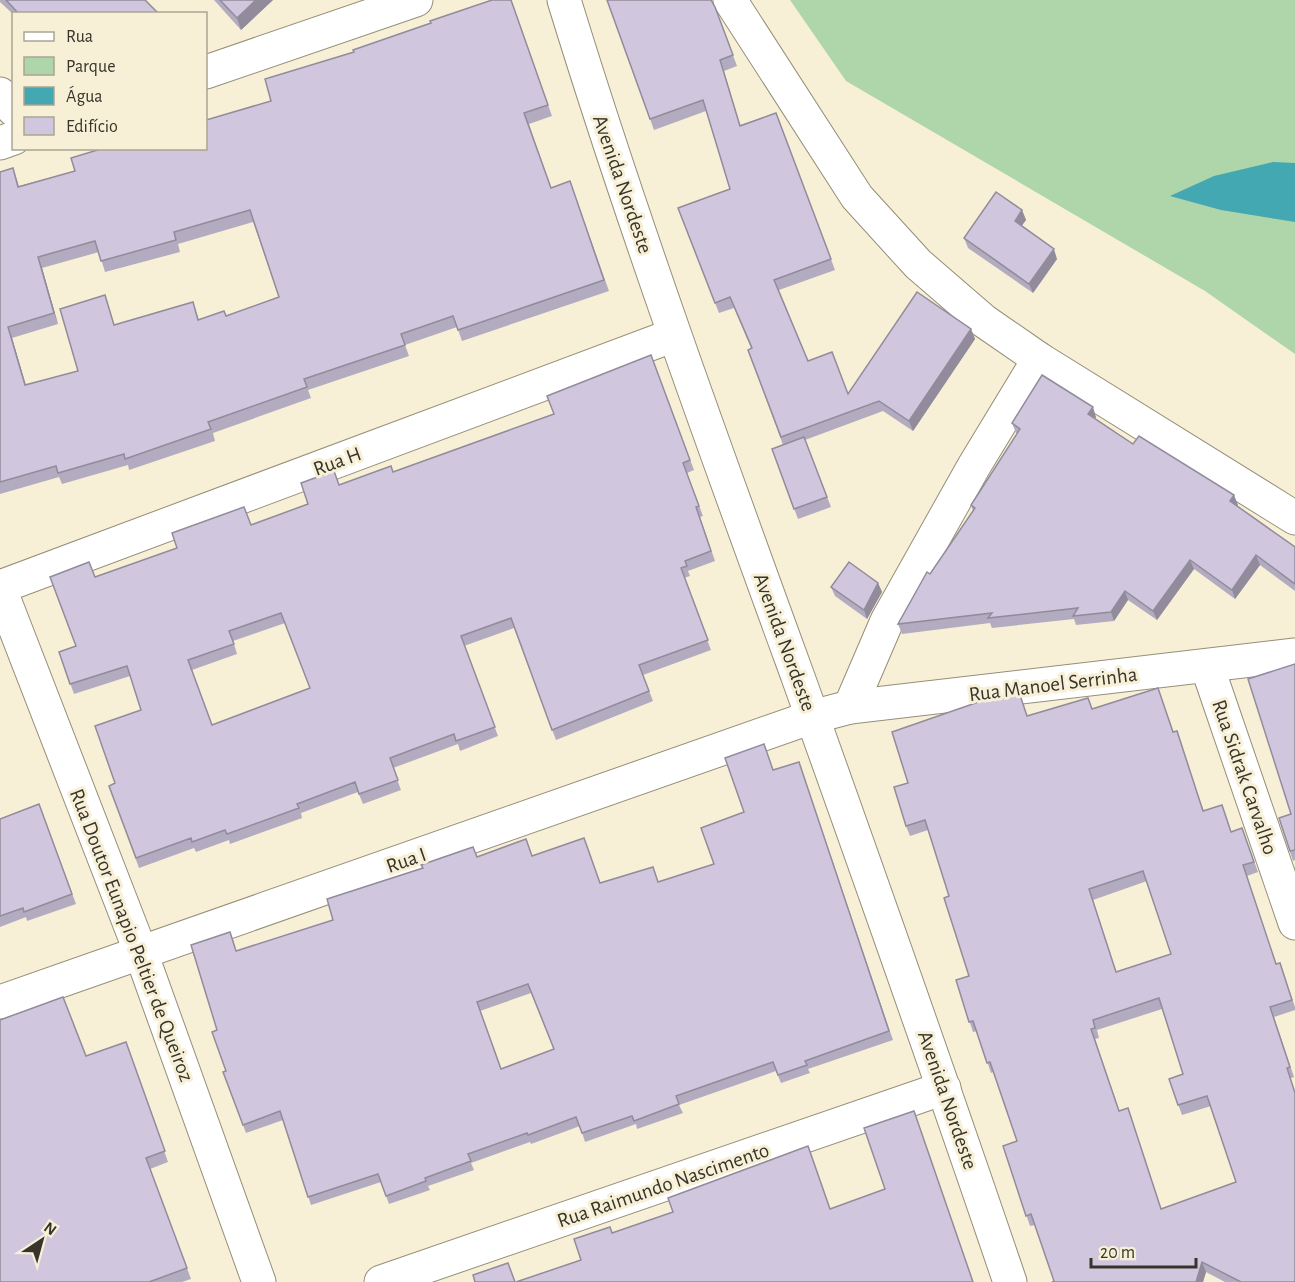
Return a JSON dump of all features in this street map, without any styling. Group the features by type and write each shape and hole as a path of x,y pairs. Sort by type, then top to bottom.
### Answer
{"street":[{"path":"207,72 416,0"},
{"name":"Avenida Nordeste","path":"564,0 605,135 674,335 944,1088 1010,1282"},
{"path":"730,0 857,197 918,264 984,321 1039,359 1295,518"},
{"path":"0,94 12,108"},
{"name":"Rua H","path":"0,588 674,335"},
{"path":"850,707 887,621 974,466 1039,359"},
{"name":"Rua Doutor Eunapio Peltier de Queiroz","path":"0,588 141,953 259,1282"},
{"name":"Rua Manoel Serrinha","path":"812,717 850,707 1295,655"},
{"name":"Rua Sidrak Carvalho","path":"1207,666 1295,923"},
{"name":"Rua I","path":"0,1002 812,717"},
{"name":"Rua Raimundo Nascimento","path":"381,1282 944,1088"}],"green space":[{"path":"790,0 1295,0 1295,354 1205,291 846,81"}],"water":[{"path":"1273,162 1295,163 1295,222 1221,210 1170,196 1214,176"}],"building":[{"path":"6,0 145,0 157,12 17,12"},
{"path":"220,0 256,0 237,18"},
{"path":"492,0 511,0 548,105 524,113 551,188 570,181 604,280 458,330 453,316 401,334 405,345 304,379 307,387 208,422 211,429 125,459 124,454 58,473 56,466 0,482 0,172 13,168 18,187 75,171 71,158 97,150 207,150 207,120 271,101 265,79 354,52 353,50 431,23 430,21","holes":["250,210 279,297 226,316 224,311 198,320 193,302 114,325 105,295 60,309 78,371 25,385 8,327 54,313 38,257 95,241 101,261 176,240 174,232"]},
{"path":"607,0 711,0 733,55 720,60 740,126 776,113 831,259 774,280 808,361 832,352 848,394 917,292 971,329 909,421 879,401 781,437 748,350 752,348 730,297 715,303 678,208 730,189 703,100 650,119"},
{"path":"996,192 1022,210 1015,221 1054,249 1029,284 964,238"},
{"path":"651,355 690,460 683,463 699,506 696,507 711,551 685,561 687,566 681,568 708,640 639,665 649,691 552,730 511,618 461,636 495,727 456,741 454,734 390,758 398,780 359,794 355,782 297,804 299,808 227,834 225,830 192,842 191,838 136,858 109,786 115,783 95,726 141,710 127,666 70,684 59,652 76,646 50,577 89,562 95,577 177,548 172,533 244,507 251,525 308,504 301,483 334,471 339,485 391,466 393,472 554,414 547,396","holes":["281,613 310,688 212,725 188,660 234,644 229,631"]},
{"path":"1042,375 1093,407 1088,414 1133,444 1139,436 1234,495 1230,501 1295,547 1295,584 1256,555 1232,590 1190,560 1153,611 1125,591 1111,612 1073,616 1078,608 988,618 992,613 898,624 927,572 930,574 975,508 971,505 1020,429 1012,423"},
{"path":"804,437 827,497 794,509 772,449"},
{"path":"849,562 878,583 864,610 831,587"},
{"path":"1295,664 1295,850 1290,851 1279,818 1291,814 1248,679"},
{"path":"1158,688 1173,732 1177,731 1203,811 1222,805 1231,832 1242,828 1254,862 1243,865 1276,964 1280,963 1292,1000 1270,1007 1290,1067 1287,1068 1295,1093 1295,1282 1241,1282 1202,1262 1196,1282 1052,1282 1054,1281 1031,1214 1026,1216 1003,1146 1017,1141 990,1062 987,1063 973,1021 969,1022 956,980 969,976 944,898 949,896 925,820 906,826 894,787 908,783 892,732 987,699 1020,695 1027,716 1088,698 1092,709","holes":["1143,871 1171,954 1116,972 1089,889","1159,998 1183,1074 1169,1079 1178,1105 1207,1096 1236,1182 1161,1209 1128,1108 1119,1111 1091,1029 1095,1028 1093,1020"]},
{"path":"764,744 773,770 799,762 889,1031 805,1061 807,1065 778,1075 773,1062 676,1096 679,1104 634,1121 632,1116 582,1133 576,1117 528,1135 527,1133 468,1154 471,1161 386,1196 378,1174 308,1197 280,1111 243,1125 223,1072 226,1071 212,1032 217,1030 191,945 230,932 236,951 333,920 327,899 423,868 421,865 473,847 477,857 526,839 532,856 584,838 600,883 653,867 658,882 714,864 701,828 744,812 725,758","holes":["528,984 554,1049 501,1069 477,1002"]},
{"path":"39,804 72,894 24,912 23,908 0,916 0,819"},
{"path":"63,997 86,1056 126,1042 165,1151 146,1158 187,1268 149,1282 0,1282 0,1020"},
{"path":"914,1111 973,1282 516,1282 581,1260 574,1239 610,1227 612,1233 673,1212 668,1198 808,1146 830,1209 885,1189 864,1128"},
{"path":"508,1263 515,1282 475,1282 473,1275"}]}
